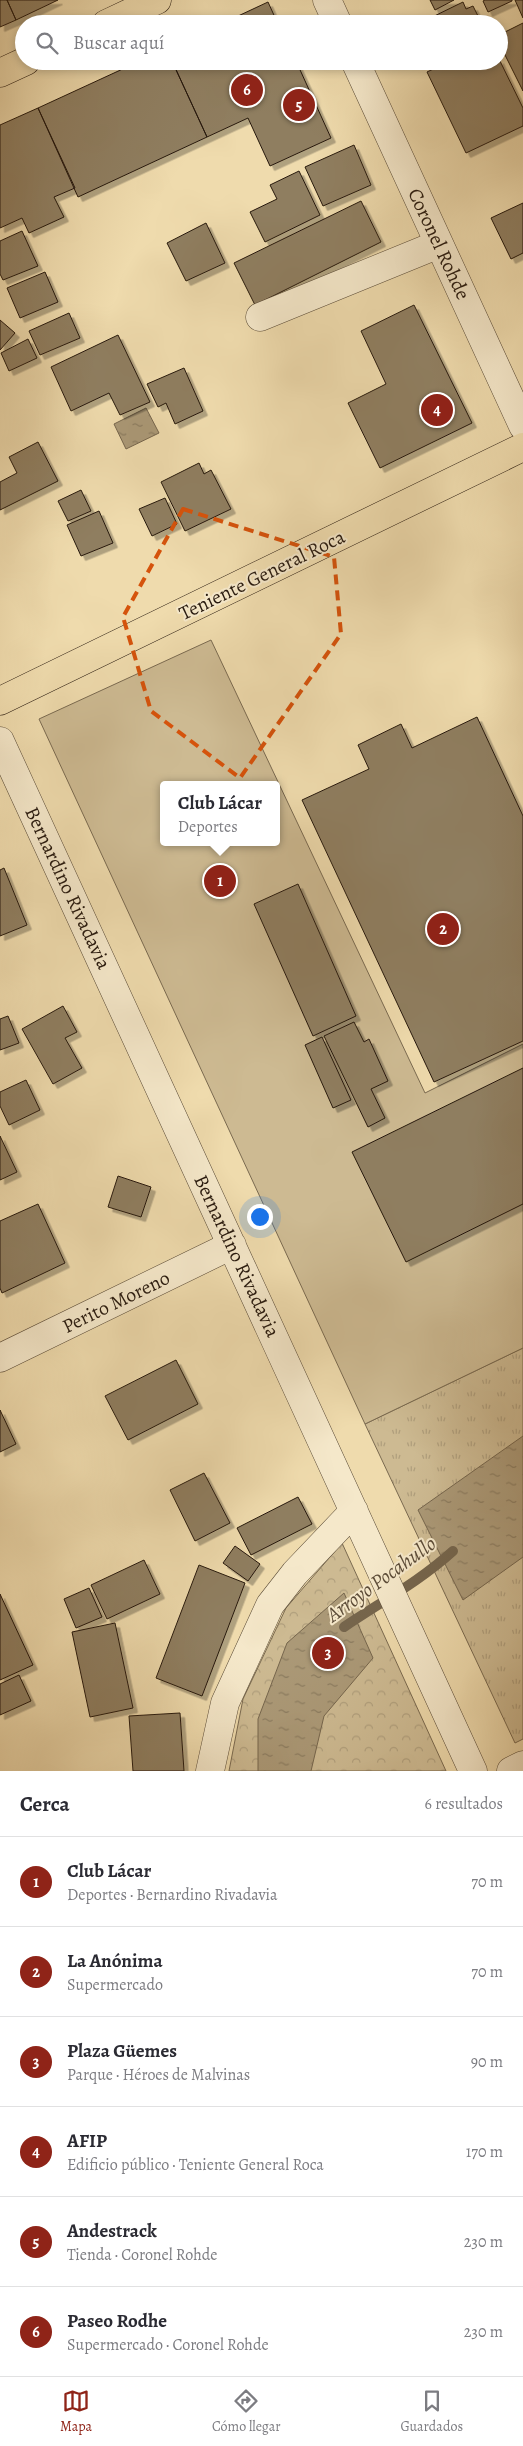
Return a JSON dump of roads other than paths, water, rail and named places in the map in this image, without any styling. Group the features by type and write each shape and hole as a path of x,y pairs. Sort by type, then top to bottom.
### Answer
{"main road":[{"path":"125,15 157,0"},
{"path":"0,73 15,66"},
{"name":"Teniente General Roca","path":"0,701 523,447"}],"street":[{"path":"327,0 334,15"},
{"name":"Coronel Rohde","path":"359,70 523,426"},
{"path":"260,317 439,244"},
{"name":"Bernardino Rivadavia","path":"0,740 473,1771"},
{"name":"Perito Moreno","path":"0,1358 232,1245"},
{"path":"210,1771 225,1703 270,1604 354,1511"},
{"path":"511,1771 523,1765"}],"water":[{"path":"146,408 159,433 126,449 114,424"},
{"path":"523,1436 523,1557 463,1600 418,1510"},
{"path":"344,1593 373,1658 324,1716 311,1771 258,1771 258,1719 287,1643"}],"waterway":[{"name":"Arroyo Pocahullo","path":"344,1627 414,1582 453,1551"}],"place":[{"name":"Paseo Rodhe","path":"247,90"},
{"name":"Andestrack","path":"299,105"},
{"name":"AFIP","path":"437,410"},
{"name":"Club Lácar","path":"220,881"},
{"name":"La Anónima","path":"443,929"},
{"name":"Plaza Güemes","path":"328,1653"}]}
